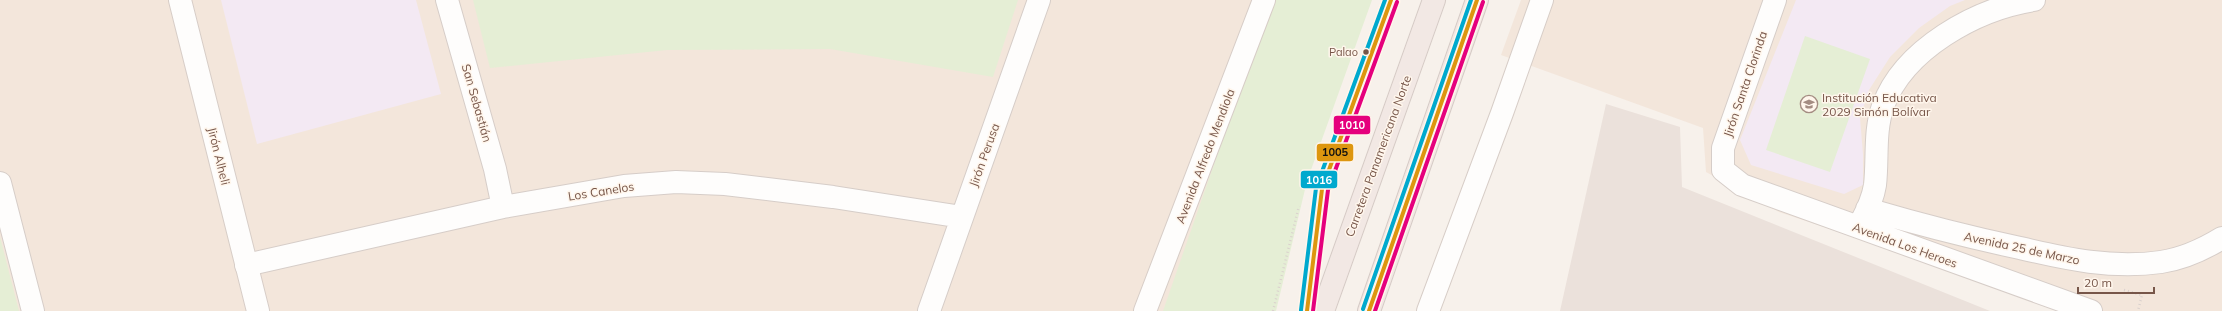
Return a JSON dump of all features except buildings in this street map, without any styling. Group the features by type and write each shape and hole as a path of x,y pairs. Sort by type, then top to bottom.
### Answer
{"highway":[{"name":"Carretera Panamericana Norte","path":"1323,311 1434,0"},
{"path":"1369,311 1477,0"}],"street":[{"name":"Jirón Alheli","path":"180,0 258,311"},
{"name":"San Sebastián","path":"447,0 495,169 503,207"},
{"name":"Jirón Perusa","path":"929,311 1040,0"},
{"name":"Avenida Alfredo Mendiola","path":"1145,311 1264,0"},
{"path":"1428,311 1502,113 1542,0"},
{"name":"Jirón Santa Clorinda","path":"1723,170 1723,148 1775,0"},
{"path":"1863,219 1874,186 1878,133 1883,106 1896,82 1915,59 1941,37 1977,16 2034,0"},
{"name":"Avenida Los Heroes","path":"1723,170 1742,186 1863,219 2091,311"},
{"name":"Los Canelos","path":"246,265 503,207 624,186 676,182 725,184 825,196 962,217"},
{"path":"0,183 33,311"},
{"name":"Avenida 25 de Marzo","path":"1863,219 1953,234 2090,263 2130,265 2162,262 2185,256 2222,238"}],"lane":[{"path":"1308,311 1322,189 1391,0"}],"shaded area":[{"path":"0,0 1320,0 1214,311 0,311"},
{"path":"221,0 416,0 441,94 257,144"},
{"path":"1521,0 2222,0 2222,311 2075,311 1779,212 1706,172 1703,128 1501,55"},
{"name":"Institución Educativa 2029 Simón Bolívar","path":"1796,0 1965,0 1950,6 1919,28 1890,57 1869,90 1860,118 1863,154 1863,185 1844,194 1751,165 1740,140"},
{"path":"1606,104 1680,127 1682,187 1990,311 1560,311"}],"green space":[{"path":"473,0 1018,0 993,77 830,49 667,50 490,68"},
{"path":"1271,0 1372,0 1307,181 1276,311 1163,311"},
{"path":"1805,36 1870,59 1830,172 1766,150"},
{"path":"0,237 19,311 0,311"}],"transit line":[{"name":"1016","path":"1301,310 1316,188 1385,0"},
{"name":"1005","path":"1307,311 1322,189 1391,0"},
{"name":"1016","path":"1363,309 1471,0"},
{"name":"1005","path":"1369,311 1477,0"},
{"name":"1010","path":"1313,311 1328,190 1397,2"},
{"name":"1010","path":"1375,311 1483,2"}],"place":[{"name":"Palao","path":"1366,52"},
{"name":"Institución Educativa 2029 Simón Bolívar","path":"1809,104"}]}
